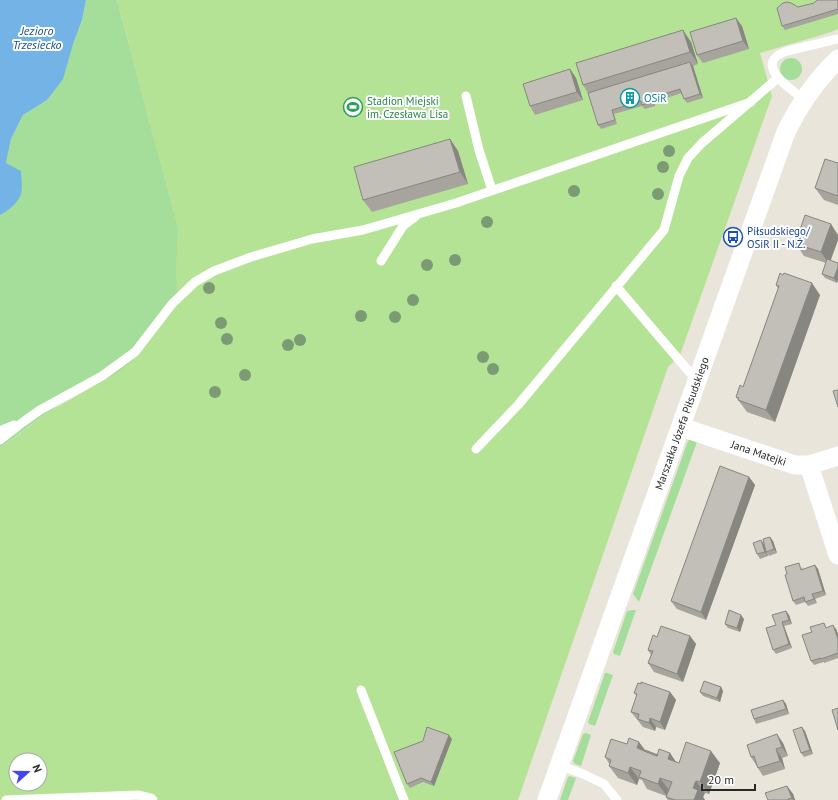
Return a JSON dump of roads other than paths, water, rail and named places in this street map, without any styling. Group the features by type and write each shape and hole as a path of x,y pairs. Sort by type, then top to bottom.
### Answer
{"street":[{"name":"Marszałka Józefa Piłsudskiego","path":"547,800 786,132 813,86 838,59"},
{"name":"Jana Matejki","path":"681,427 795,465 810,465 838,456"},
{"path":"810,465 838,555"}],"lane":[{"path":"804,99 778,78 772,69 773,62 780,53 838,39"},
{"path":"476,449 518,405 664,230 679,176 688,158 702,143 778,78"},
{"path":"466,96 479,150 492,190"},
{"path":"0,440 23,422 59,398 102,376 135,352 172,304 195,282 214,271 251,257 312,239 363,230 420,213 751,102"},
{"path":"380,261 403,226 420,213"},
{"path":"616,286 697,381"},
{"path":"0,431 23,422"},
{"path":"361,690 404,800"},
{"path":"559,765 604,784 617,800"},
{"path":"6,800 139,795 153,800"}],"water":[{"name":"Jezioro Trzesiecko","path":"0,0 86,0 82,20 73,44 63,79 47,100 23,115 11,139 6,163 21,171 22,192 15,204 0,215"}],"place":[{"name":"OSiR","path":"630,98"},
{"name":"Stadion Miejski im. Czesława Lisa","path":"353,107"},
{"name":"Piłsudskiego/ OSiR II - N.Ż.","path":"733,237"}]}
